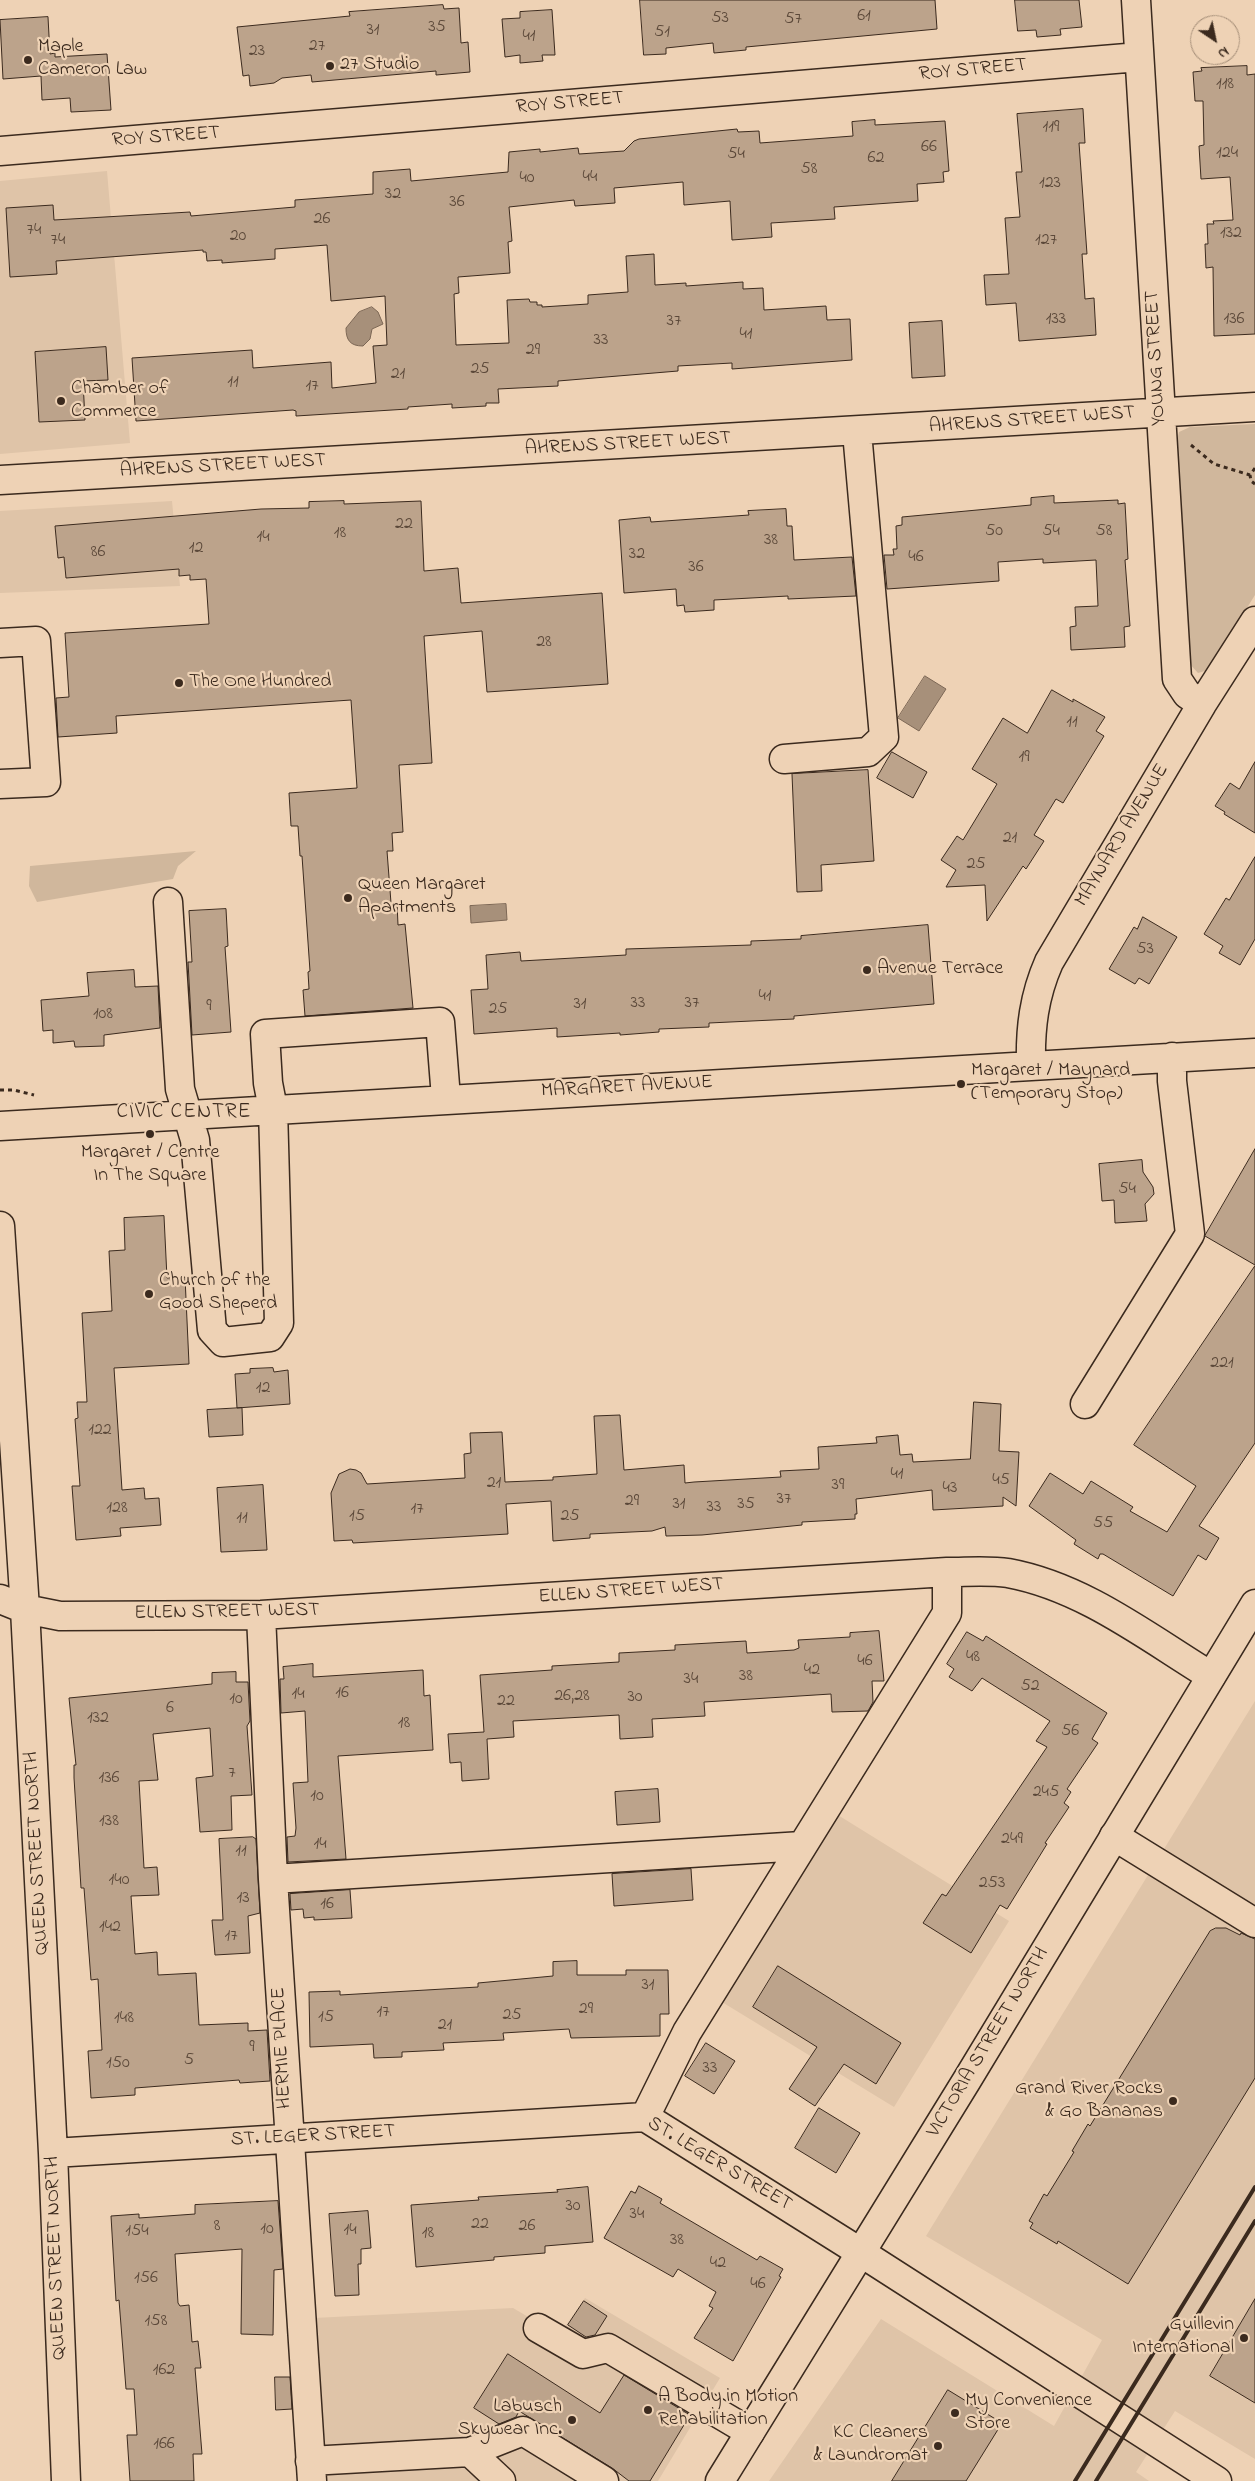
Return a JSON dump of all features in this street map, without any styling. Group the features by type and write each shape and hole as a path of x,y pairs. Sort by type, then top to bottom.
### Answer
{"street":[{"name":"YOUNG STREET","path":"1136,0 1177,679 1187,694 1202,704"},
{"name":"ROY STREET","path":"0,151 1139,57"},
{"name":"AHRENS STREET WEST","path":"0,480 857,432 1255,407"},
{"path":"784,759 868,752 884,737 857,432"},
{"name":"MAYNARD AVENUE","path":"1031,1066 1030,1038 1032,1015 1038,987 1049,962 1202,704 1255,621"},
{"path":"0,643 36,641 46,782 0,784"},
{"path":"168,902 180,1089 195,1140 212,1330 223,1342 270,1337 279,1323 273,1109 268,1083 264,1024 440,1022 446,1098"},
{"name":"MARGARET AVENUE","path":"0,1126 446,1098 1031,1066 1172,1056 1255,1053"},
{"path":"1084,1404 1190,1234 1172,1080 1172,1056"},
{"name":"QUEEN STREET NORTH","path":"0,1226 25,1609 53,2153 66,2481"},
{"path":"644,2117 687,2032 947,1613 947,1572"},
{"name":"ELLEN STREET WEST","path":"0,1599 25,1609 60,1616 261,1615 947,1572 1007,1573 1052,1585 1101,1607 1211,1676"},
{"name":"VICTORIA STREET NORTH","path":"720,2481 967,2080 1255,1604"},
{"name":"HERMIE PLACE","path":"261,1615 273,1879 288,2138 311,2471"},
{"path":"1114,1836 1255,1923"},
{"path":"273,1879 802,1846"},
{"name":"ST. LEGER STREET","path":"53,2153 644,2117 860,2252 1217,2481"},
{"path":"538,2328 583,2354 608,2348 750,2432"},
{"path":"311,2471 470,2452 523,2431 604,2481"},
{"path":"470,2452 501,2481"},
{"path":"60,2481 66,2481"}],"path":[{"path":"1189,443 1214,464 1250,475"},
{"path":"1255,468 1250,475 1251,481 1255,484"},
{"path":"0,1090 9,1090"}],"shaded area":[{"path":"107,171 130,443 0,454 0,181"},
{"path":"372,307 378,312 383,324 372,329 370,339 363,346 355,345 348,339 346,328 359,312"},
{"path":"1255,424 1255,595 1208,670 1198,673 1188,662 1176,444 1179,432 1190,427"},
{"path":"172,501 180,586 0,593 0,511"},
{"path":"925,676 946,689 919,731 898,718"},
{"path":"196,851 178,866 173,879 37,902 29,886 30,866"},
{"path":"506,904 507,920 471,923 470,906"},
{"path":"1255,1701 1255,2459 1175,2411 1136,2472 1149,2481 769,2481 881,2319 1054,2426 1102,2340 926,2236"},
{"path":"833,1812 1009,1921 894,2107 717,1999"},
{"path":"585,2298 720,2378 658,2481 323,2481 314,2318 513,2308 559,2335"}],"building":[{"path":"640,0 935,0 937,29 746,47 746,50 714,53 713,43 666,48 666,54 644,55"},
{"path":"1015,0 1079,0 1082,27 1060,29 1061,35 1037,37 1036,30 1018,31"},
{"path":"443,5 444,9 459,8 461,43 468,42 470,72 436,75 436,71 312,82 311,75 282,78 274,83 250,86 249,75 243,76 237,27 350,16 349,12"},
{"path":"552,10 555,55 542,55 543,61 520,63 520,55 505,57 502,19 520,18 520,12"},
{"path":"48,17 50,54 55,53 55,57 107,54 111,110 71,112 70,98 42,100 41,76 3,79 0,20"},
{"path":"1247,66 1247,75 1255,74 1255,334 1214,336 1213,267 1206,268 1205,244 1208,244 1207,224 1214,224 1213,221 1233,220 1230,177 1201,179 1199,146 1204,145 1203,101 1195,101 1193,72 1202,71 1201,68"},
{"path":"1083,109 1085,143 1079,143 1087,254 1082,254 1085,299 1094,298 1096,335 1019,341 1016,303 986,305 984,275 1009,274 1005,218 1020,217 1016,172 1022,172 1017,114"},
{"path":"875,120 875,125 945,121 949,171 943,172 944,182 917,184 918,201 834,207 835,219 771,223 772,237 732,240 730,201 684,205 683,182 614,188 615,203 575,206 574,200 509,207 512,241 508,242 510,273 458,277 459,293 454,294 456,345 509,343 507,300 529,299 530,302 537,302 537,305 542,305 542,307 588,304 588,295 628,292 626,256 654,254 655,285 686,283 686,286 743,282 743,289 763,288 764,310 826,306 827,320 850,319 852,360 732,369 732,363 678,366 678,371 558,381 558,386 498,389 499,403 486,403 486,406 452,408 452,404 408,407 408,409 296,416 296,411 293,410 136,421 132,358 252,350 253,368 331,362 332,388 376,383 373,346 387,345 385,296 331,301 327,245 275,249 275,259 222,263 222,260 207,261 206,252 203,252 203,250 56,261 57,274 10,277 6,208 53,205 54,220 190,212 191,216 295,207 295,200 373,194 373,172 410,169 411,181 508,172 509,152 540,149 540,152 578,148 579,154 624,151 634,141 639,139 737,129 738,132 759,131 760,143 853,136 852,122"},
{"path":"942,321 945,376 912,378 909,323"},
{"name":"Chamber of Commerce","path":"106,347 108,380 83,381 85,420 39,422 35,352"},
{"path":"1054,496 1054,503 1118,500 1118,504 1125,503 1128,559 1125,560 1130,626 1124,627 1125,647 1071,650 1070,627 1076,626 1075,607 1098,606 1096,560 1043,563 1043,559 998,562 999,581 887,589 884,555 894,555 893,549 897,549 896,526 902,525 902,517 1031,505 1031,498"},
{"path":"344,501 344,504 421,501 424,571 458,568 461,603 602,593 608,684 487,692 482,631 424,636 432,763 399,765 403,832 392,833 393,851 387,851 391,903 397,903 398,925 405,924 413,1008 305,1016 303,990 309,989 308,972 310,971 302,856 300,856 298,826 291,826 289,793 357,788 351,700 116,716 117,733 58,737 56,698 69,697 65,633 209,624 206,579 190,580 190,575 179,576 179,569 66,578 64,557 58,558 55,526 261,509 309,508 309,502"},
{"path":"786,509 787,526 792,526 794,560 852,557 856,596 788,599 788,596 714,600 714,610 685,612 684,605 677,606 676,589 624,593 619,520 650,517 651,522 749,515 748,511"},
{"path":"1052,690 1073,702 1073,699 1105,717 1096,731 1104,736 1063,803 1056,799 1034,835 1044,841 1026,869 1023,866 987,921 985,885 946,887 956,870 941,860 957,836 963,840 997,784 972,769 1003,718 1027,733"},
{"path":"892,752 927,772 913,798 877,778"},
{"path":"1255,762 1255,833 1224,814 1225,812 1215,806 1230,783 1239,789"},
{"path":"868,770 874,861 821,865 822,891 797,892 792,774"},
{"path":"1255,857 1255,939 1240,965 1219,953 1223,946 1204,934 1226,898 1229,900"},
{"path":"226,909 228,946 225,947 231,1032 192,1035 188,962 192,962 189,911"},
{"path":"1143,917 1177,937 1149,984 1139,978 1135,984 1109,969 1134,927 1137,929"},
{"path":"928,925 934,1004 794,1016 794,1019 709,1023 709,1027 659,1029 659,1032 620,1035 620,1033 557,1037 557,1028 474,1034 471,990 488,989 486,955 520,952 521,961 626,955 626,949 751,945 751,941 801,939 801,936"},
{"path":"134,970 135,987 158,986 160,1028 104,1035 104,1046 75,1047 74,1041 53,1043 53,1030 43,1031 41,1000 89,996 87,973"},
{"path":"1255,1149 1255,1265 1205,1236"},
{"path":"1142,1160 1143,1172 1153,1187 1154,1194 1145,1204 1147,1221 1115,1223 1114,1200 1102,1201 1099,1164"},
{"path":"164,1216 167,1278 185,1277 189,1364 114,1368 122,1490 144,1488 145,1499 159,1498 161,1525 120,1528 121,1536 76,1540 72,1486 80,1486 75,1419 78,1418 77,1402 87,1402 82,1313 112,1311 109,1251 125,1250 124,1218"},
{"path":"1255,1266 1255,1443 1199,1526 1219,1538 1206,1560 1198,1555 1173,1596 1103,1554 1100,1554 1098,1559 1074,1544 1076,1540 1029,1506 1050,1473 1083,1494 1091,1481 1133,1507 1130,1511 1167,1532 1196,1486 1134,1445"},
{"path":"273,1368 274,1372 288,1370 290,1404 237,1408 235,1374 250,1373 250,1369"},
{"path":"974,1402 1001,1404 999,1451 1019,1452 1016,1506 1003,1497 1003,1506 933,1510 932,1490 856,1499 857,1514 855,1514 855,1519 802,1522 802,1525 702,1535 666,1536 665,1527 652,1531 590,1534 590,1538 553,1541 551,1501 506,1504 508,1534 353,1543 352,1540 334,1541 331,1493 339,1474 350,1469 356,1470 361,1473 367,1484 465,1478 464,1454 471,1453 470,1433 502,1432 505,1482 553,1480 553,1477 597,1474 594,1416 620,1415 624,1470 684,1465 685,1483 781,1477 780,1471 819,1469 818,1447 877,1443 876,1437 898,1435 900,1455 912,1454 913,1462 970,1459"},
{"path":"242,1408 243,1435 209,1437 207,1410"},
{"path":"263,1485 267,1550 221,1552 217,1488"},
{"path":"879,1631 884,1681 872,1681 873,1702 868,1711 832,1712 831,1694 704,1702 705,1716 652,1719 653,1737 620,1739 619,1715 513,1721 514,1737 487,1739 489,1779 462,1781 461,1762 450,1763 448,1734 484,1732 480,1675 552,1670 552,1666 619,1662 619,1653 675,1650 675,1645 746,1641 747,1653 794,1650 799,1648 798,1640 850,1637 850,1633"},
{"path":"967,1632 983,1641 986,1636 1107,1713 1092,1739 1098,1743 1067,1789 1071,1792 1064,1803 1069,1807 1045,1843 1047,1844 1007,1909 1000,1905 971,1953 923,1923 942,1894 946,1896 1047,1747 1036,1741 1050,1721 982,1678 972,1691 949,1677 954,1669 947,1664"},
{"path":"313,1664 313,1677 423,1670 424,1696 430,1695 433,1750 338,1756 346,1859 288,1862 287,1837 295,1836 296,1828 293,1783 308,1782 305,1711 281,1713 280,1679 284,1679 283,1667"},
{"path":"236,1672 236,1682 248,1682 250,1721 247,1726 252,1795 231,1796 232,1830 200,1832 196,1778 213,1776 210,1728 153,1734 158,1780 139,1781 144,1868 157,1867 159,1895 131,1896 135,1954 157,1952 158,1975 196,1973 199,2025 248,2023 248,2031 267,2030 270,2081 240,2083 239,2080 135,2088 135,2095 91,2098 88,2051 102,2050 98,1979 91,1980 84,1888 81,1888 74,1778 74,1765 76,1765 69,1698 212,1684 212,1673"},
{"path":"658,1789 660,1822 617,1825 615,1792"},
{"path":"253,1837 256,1839 260,1913 248,1916 250,1953 215,1955 212,1920 223,1920 219,1839"},
{"path":"691,1869 693,1900 614,1906 612,1874"},
{"path":"350,1890 352,1918 314,1920 314,1917 304,1918 303,1909 291,1910 290,1894"},
{"name":"Grand River Rocks & Go Bananas","path":"1216,1928 1226,1928 1240,1935 1241,1933 1255,1939 1255,2078 1128,2284 1058,2241 1057,2244 1030,2228 1033,2223 1029,2221 1044,2194 1047,2196 1074,2152 1072,2151 1088,2124 1090,2126 1210,1931"},
{"path":"577,1961 577,1975 626,1975 626,1970 668,1970 669,2014 660,2014 660,2036 571,2038 569,2029 503,2033 504,2040 443,2043 444,2050 402,2052 402,2057 374,2058 373,2044 310,2047 309,1992 340,1991 340,1995 478,1987 478,1983 553,1976 553,1962"},
{"path":"778,1966 901,2043 876,2084 844,2064 815,2106 789,2089 817,2047 753,2007"},
{"path":"706,2043 735,2061 714,2094 685,2076"},
{"path":"819,2108 860,2133 836,2173 795,2148"},
{"path":"639,2186 662,2199 660,2203 757,2260 760,2256 783,2269 779,2276 781,2277 733,2361 694,2338 713,2308 709,2306 716,2292 678,2269 673,2277 604,2238 631,2191 635,2193"},
{"path":"588,2187 593,2242 545,2246 545,2253 494,2257 494,2260 416,2267 411,2205 479,2200 478,2197 558,2192 557,2190"},
{"path":"278,2201 283,2269 274,2270 273,2335 241,2334 242,2249 175,2254 178,2303 180,2306 189,2305 192,2342 198,2341 201,2368 195,2368 202,2454 193,2454 194,2481 130,2481 127,2435 137,2435 134,2389 126,2389 119,2300 116,2301 111,2216 139,2214 139,2218 195,2214 195,2205"},
{"path":"368,2211 371,2248 361,2249 361,2264 358,2264 359,2295 335,2296 329,2214"},
{"name":"Guillevin International","path":"1255,2299 1255,2403 1210,2376"},
{"path":"584,2301 607,2316 595,2335 586,2337 568,2325"},
{"name":"Labusch Skywear Inc.","path":"508,2354 600,2413 624,2375 690,2415 650,2481 629,2481 612,2468 519,2411 516,2417 499,2424 474,2408"},
{"path":"275,2377 290,2377 292,2409 276,2410"},
{"path":"948,2390 1002,2423 966,2481 892,2481"}],"railway":[{"path":"1075,2481 1255,2187"},
{"path":"1096,2481 1255,2221"}],"place":[{"name":"Maple Cameron Law","path":"28,60"},
{"name":"27 Studio","path":"330,66"},
{"name":"Chamber of Commerce","path":"61,401"},
{"name":"The One Hundred","path":"179,683"},
{"name":"Queen Margaret Apartments","path":"348,898"},
{"name":"Avenue Terrace","path":"867,970"},
{"name":"Margaret / Maynard (Temporary Stop)","path":"961,1084"},
{"name":"Margaret / Centre In The Square","path":"150,1134"},
{"name":"Church of the Good Sheperd","path":"149,1294"},
{"name":"Grand River Rocks & Go Bananas","path":"1173,2101"},
{"name":"Guillevin International","path":"1244,2338"},
{"name":"A Body in Motion Rehabilitation","path":"648,2410"},
{"name":"My Convenience Store","path":"955,2413"},
{"name":"Labusch Skywear Inc.","path":"572,2420"},
{"name":"KC Cleaners & Laundromat","path":"938,2446"}],"district":[{"name":"CIVIC CENTRE","path":"184,1114"}]}
